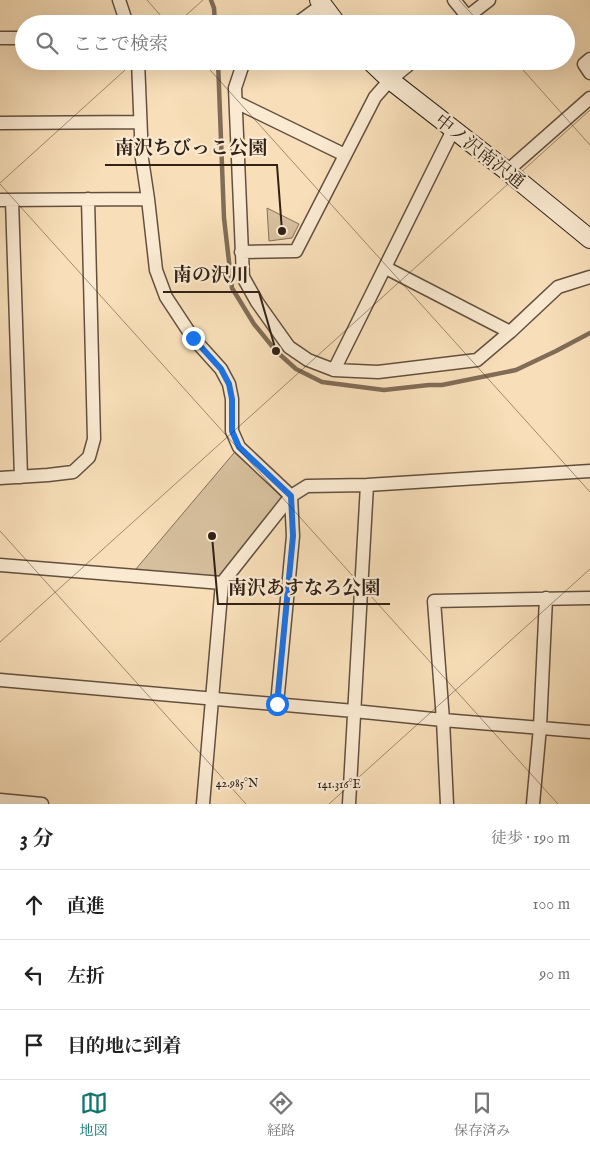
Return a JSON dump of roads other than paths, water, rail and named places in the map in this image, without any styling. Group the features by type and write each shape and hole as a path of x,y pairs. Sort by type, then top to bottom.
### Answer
{"street":[{"path":"119,0 124,15"},
{"path":"454,0 461,15"},
{"path":"470,15 489,0"},
{"path":"306,15 321,2 330,15"},
{"path":"0,38 15,38"},
{"path":"590,59 584,64 590,73"},
{"path":"138,70 142,159 156,270 166,297 193,338 221,369 229,384 232,399 232,431 239,447 291,496 293,536 277,704"},
{"path":"241,70 235,88 243,277 257,302 289,347 308,360 334,370 378,372 477,360 558,287 590,277"},
{"name":"中ノ沢南沢通","path":"379,70 507,171 590,240"},
{"path":"241,252 296,251 375,97 402,70"},
{"path":"507,171 590,98"},
{"path":"236,102 345,156"},
{"path":"0,123 140,122"},
{"path":"334,370 453,130"},
{"path":"0,478 73,472 89,457 94,439 88,199"},
{"path":"21,477 6,200 148,199"},
{"path":"386,268 510,332"},
{"path":"203,804 222,583 291,496 306,486 367,485 590,471"},
{"path":"348,804 367,485"},
{"path":"0,565 222,583"},
{"path":"534,804 540,727 546,598"},
{"path":"447,804 434,601 590,598"},
{"path":"0,680 590,732"},
{"path":"0,800 42,804"}],"waterway":[{"path":"211,0 214,15"},
{"path":"218,70 224,218 232,288 254,324 276,351 296,369 322,382 384,390 442,385 516,370 590,333"}],"place":[{"name":"南沢ちびっこ公園","path":"282,231"},
{"name":"南の沢川","path":"276,351"},
{"name":"南沢あすなろ公園","path":"212,536"}]}
